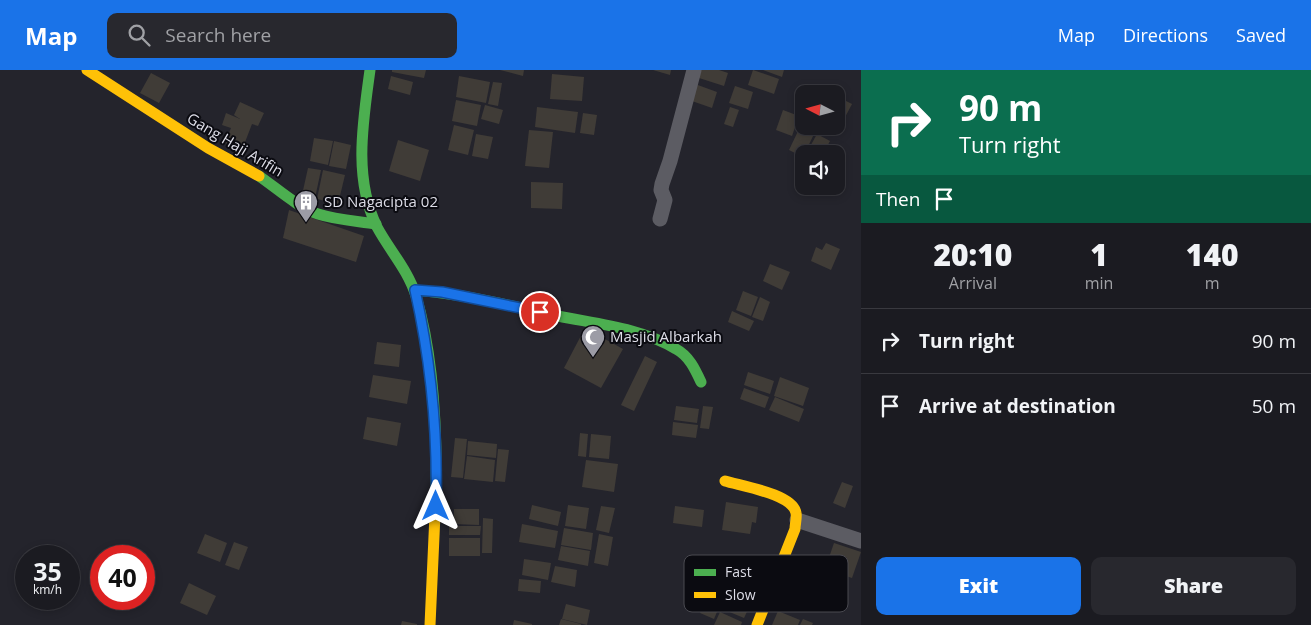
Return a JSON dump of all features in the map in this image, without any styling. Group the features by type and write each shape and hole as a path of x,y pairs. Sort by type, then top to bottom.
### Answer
{"street":[{"name":"Gang Haji Arifin","path":"87,70 208,148 253,172 300,205 317,214 376,224"},
{"path":"370,70 364,113 361,164 367,202 376,224 404,268 415,290 429,361 436,442 436,541 430,625"},
{"path":"660,219 665,200 661,190 662,184 670,162 694,70"},
{"path":"415,290 479,298 643,336 676,349 691,360 701,382"},
{"path":"725,481 781,497 792,505 796,512 796,529 785,555"},
{"path":"797,520 861,541"},
{"path":"757,625 762,612"}],"building":[{"path":"392,70 426,70 424,78 392,72"},
{"path":"500,70 524,70 523,76"},
{"path":"653,70 671,70 670,75"},
{"path":"701,70 719,70 728,73 724,86 699,78"},
{"path":"753,70 779,79 774,94 748,85"},
{"path":"763,70 784,70 782,77"},
{"path":"151,73 170,83 159,103 140,93"},
{"path":"552,74 584,77 582,101 550,99"},
{"path":"391,76 413,82 410,95 388,89"},
{"path":"459,76 490,82 486,103 456,97"},
{"path":"493,82 502,83 498,106 488,104"},
{"path":"695,84 717,92 712,108 689,100"},
{"path":"735,86 753,92 748,109 729,103"},
{"path":"456,100 481,105 477,126 452,121"},
{"path":"845,100 852,104 845,117"},
{"path":"240,102 264,113 258,126 252,124 242,150 225,143 231,128 222,125 226,113 240,119 234,115"},
{"path":"485,105 503,110 499,124 481,119"},
{"path":"537,107 578,112 575,133 535,127"},
{"path":"730,107 739,110 733,127 724,124"},
{"path":"783,110 795,114 795,127 792,136 776,130"},
{"path":"583,113 597,115 594,135 580,133"},
{"path":"454,125 474,130 468,155 448,150"},
{"path":"529,130 553,132 549,168 525,166"},
{"path":"476,134 493,137 488,159 472,156"},
{"path":"796,135 814,135 809,145 795,145 795,153 789,150"},
{"path":"816,135 830,141 828,145 811,145"},
{"path":"314,138 333,141 328,165 310,161"},
{"path":"398,140 429,150 420,181 389,171"},
{"path":"334,141 351,145 346,169 329,166"},
{"path":"308,168 321,170 315,198 302,195"},
{"path":"323,170 345,175 338,204 317,199"},
{"path":"531,182 563,183 562,209 531,208"},
{"name":"SD Nagacipta 02","path":"289,210 364,236 356,262 283,238"},
{"path":"826,243 840,249 831,270 811,261 816,247 822,250"},
{"path":"770,264 790,272 782,290 763,281"},
{"path":"743,291 758,297 751,316 736,310"},
{"path":"760,297 770,302 763,321 752,317"},
{"path":"732,311 754,321 749,331 728,322"},
{"name":"Masjid Albarkah","path":"585,328 623,349 601,388 564,368"},
{"path":"377,342 401,345 399,367 374,364"},
{"path":"645,356 657,362 634,411 621,405"},
{"path":"748,372 774,381 770,394 744,385"},
{"path":"373,375 411,381 407,404 369,397"},
{"path":"780,377 809,388 803,406 774,396"},
{"path":"744,388 769,397 765,408 740,399"},
{"path":"775,397 804,409 799,422 769,410"},
{"path":"676,406 699,409 697,423 674,420"},
{"path":"703,406 713,407 709,429 700,428"},
{"path":"367,417 401,423 397,446 363,439"},
{"path":"673,422 698,425 696,438 672,435"},
{"path":"580,433 588,434 586,457 578,456"},
{"path":"591,434 611,436 609,459 589,457"},
{"path":"455,438 467,439 463,478 451,477"},
{"path":"468,441 497,444 496,458 467,455"},
{"path":"498,449 509,450 505,482 495,481"},
{"path":"467,456 495,460 493,482 464,479"},
{"path":"586,460 618,464 614,492 582,487"},
{"path":"842,482 853,486 845,508 833,503"},
{"path":"726,502 758,507 756,523 752,522 750,534 722,530"},
{"path":"532,505 561,512 558,526 529,519"},
{"path":"568,505 589,508 586,529 565,526"},
{"path":"601,506 615,508 609,533 596,530"},
{"path":"675,506 704,510 702,527 673,523"},
{"path":"454,509 479,509 479,525 454,524"},
{"path":"483,518 493,519 492,553 482,553"},
{"path":"522,524 558,531 555,548 519,542"},
{"path":"449,526 481,526 480,535 449,535"},
{"path":"564,528 593,533 591,550 561,545"},
{"path":"205,534 227,543 220,562 197,553"},
{"path":"599,534 613,537 608,566 594,563"},
{"path":"449,538 480,538 480,556 449,556"},
{"path":"234,542 248,547 239,570 225,565"},
{"path":"834,543 861,552 852,578 848,577 848,555 830,555"},
{"path":"561,546 590,551 588,566 558,560"},
{"path":"524,559 551,563 548,580 522,575"},
{"path":"555,566 577,570 575,587 551,582"},
{"path":"519,579 541,581 540,593 518,591"},
{"path":"189,583 216,596 207,615 180,603"},
{"path":"566,604 590,610 587,625 562,619"},
{"path":"700,612 717,612 714,619"},
{"path":"720,612 742,622 741,625 714,625"},
{"path":"730,612 747,612 744,618"},
{"path":"778,612 800,620 798,625 772,625"},
{"path":"561,619 581,624 581,625 559,625"},
{"path":"803,619 813,623 812,625 800,625"},
{"path":"514,620 532,624 532,625 513,625"},
{"path":"402,621 417,624 417,625 401,625"}],"traffic: fast":[{"path":"370,70 363,130 362,170 365,189 377,227 404,269 413,287 422,319 431,368 436,444 436,492"},
{"path":"259,176 310,211 332,218 376,224"},
{"path":"415,290 451,294 634,331 662,342 685,355 701,382"}],"traffic: slow":[{"path":"87,70 208,148 259,176"},
{"path":"725,481 776,496 793,506 796,513 795,529 785,555"},
{"path":"430,625 436,492"},
{"path":"757,625 762,612"}],"place":[{"name":"SD Nagacipta 02","path":"306,223"},
{"name":"Masjid Albarkah","path":"593,358"}],"route":[{"path":"436,506 436,442 432,391 429,361 415,290 479,298 540,312"}]}
